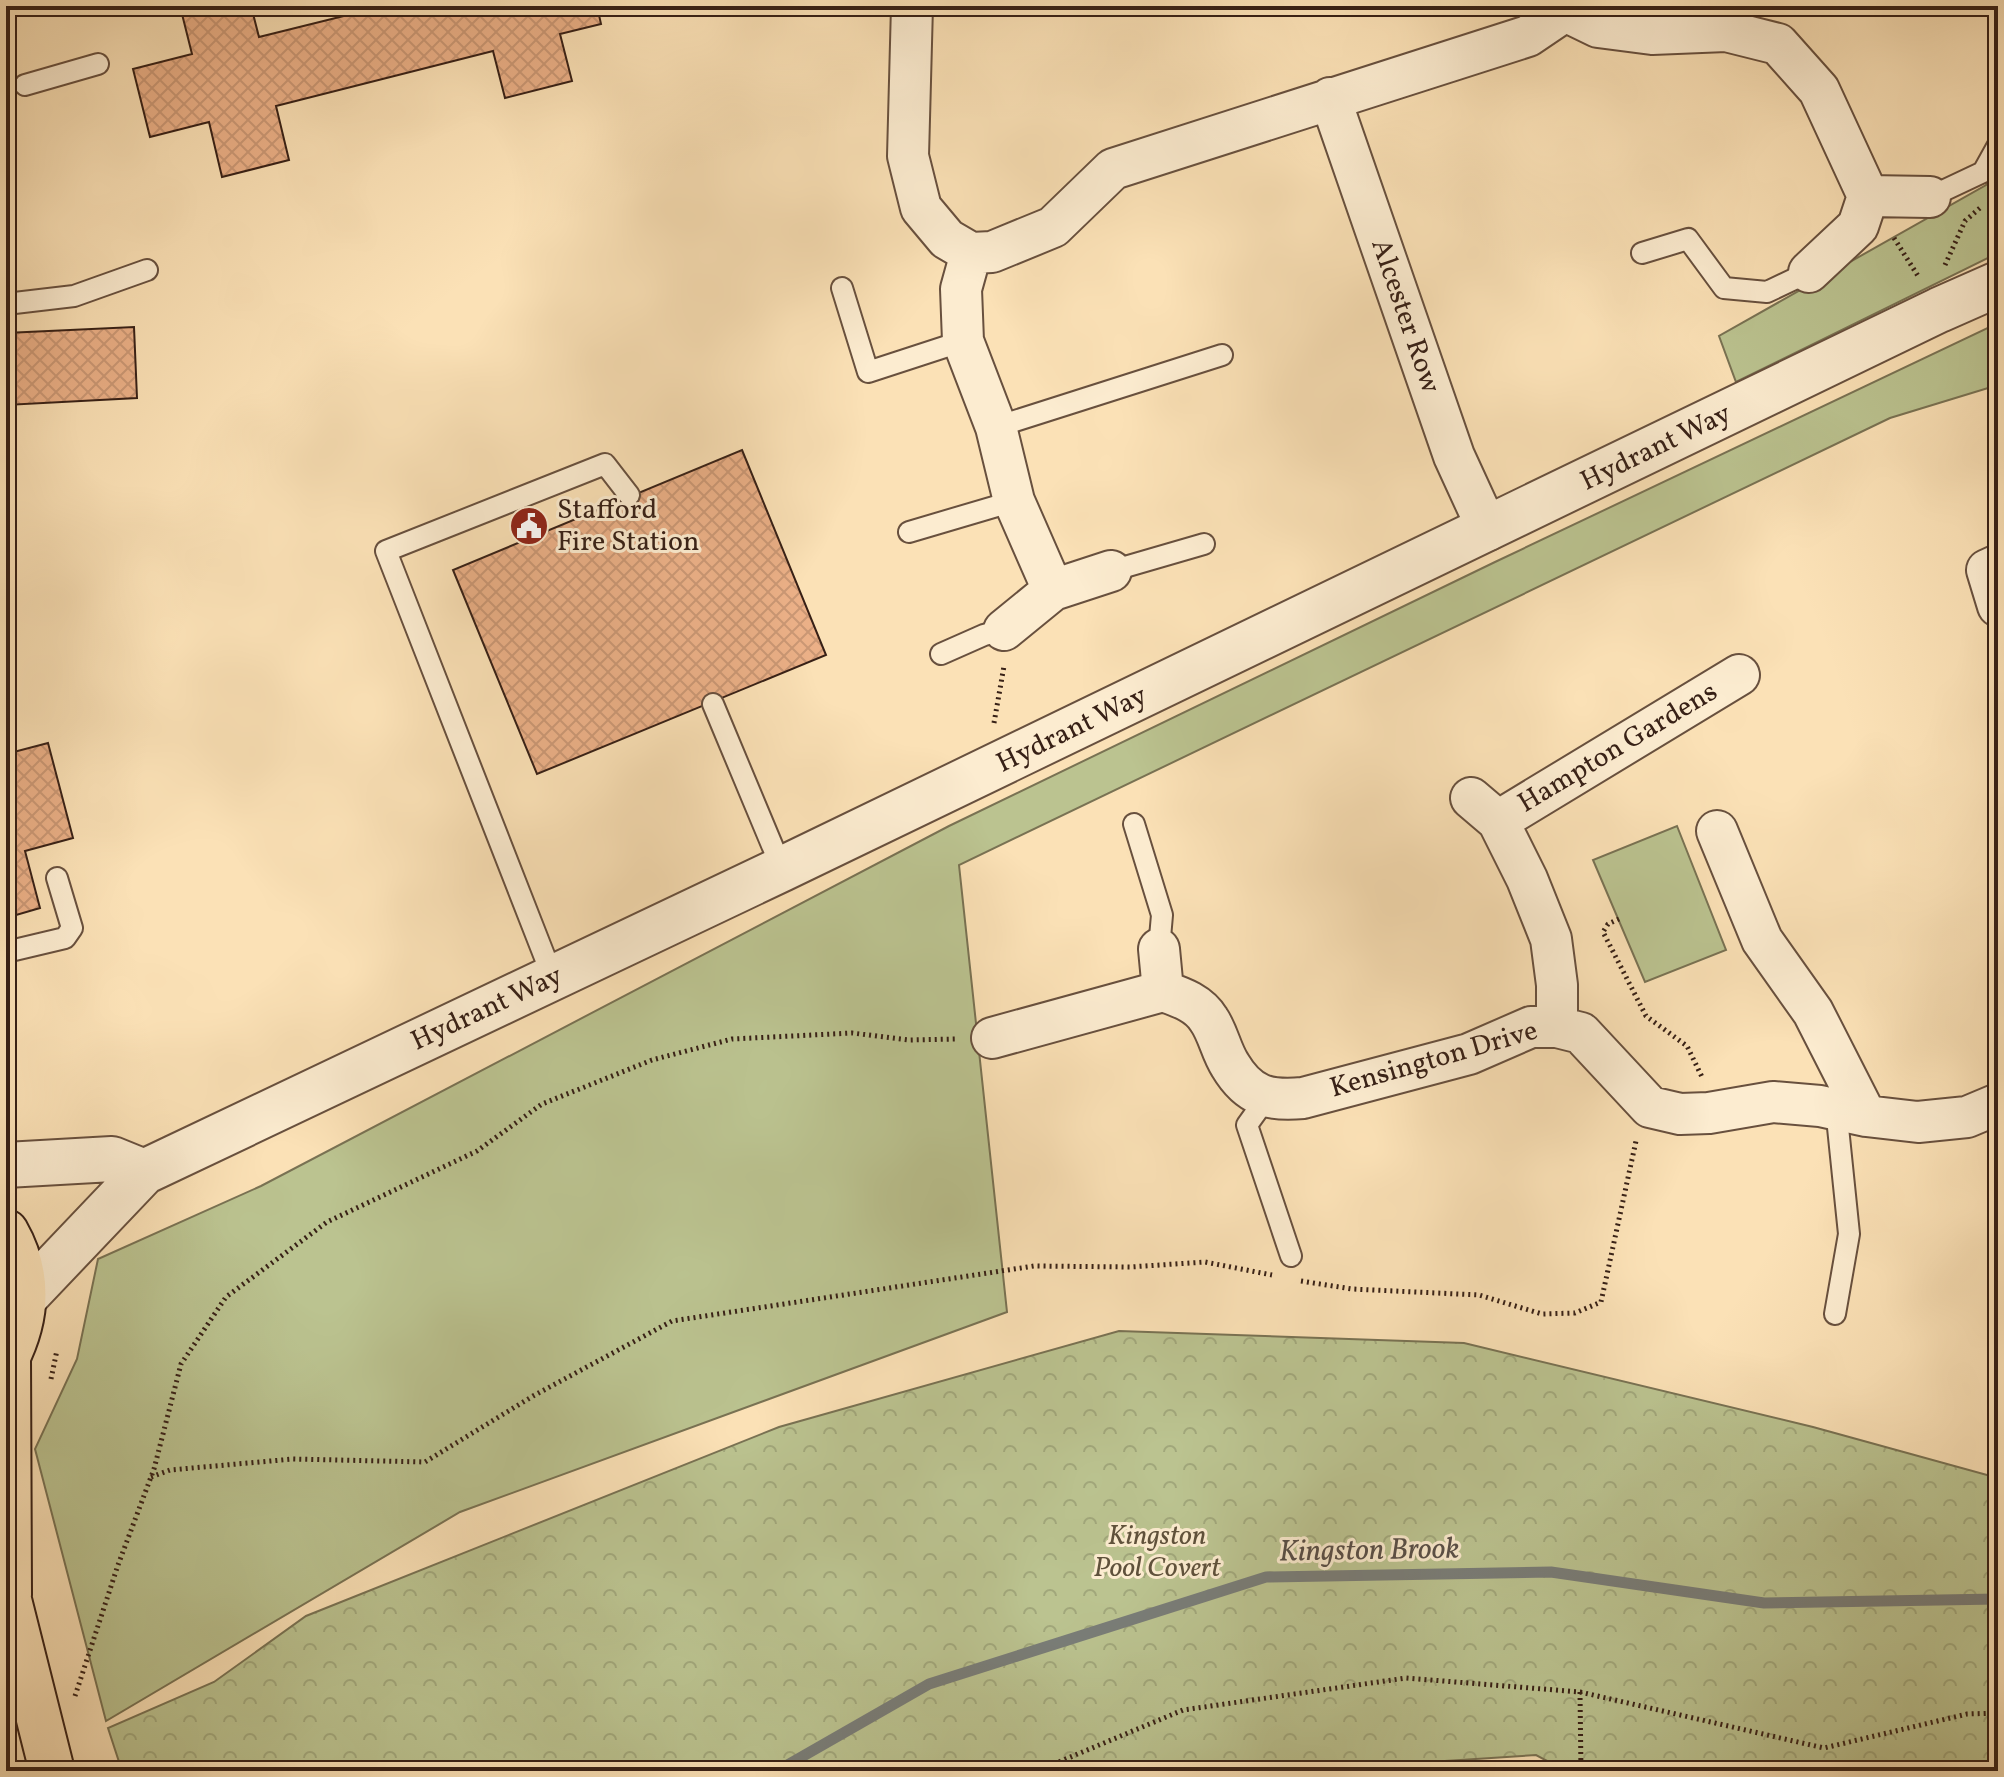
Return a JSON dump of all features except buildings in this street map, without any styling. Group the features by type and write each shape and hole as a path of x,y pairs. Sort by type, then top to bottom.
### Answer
{"highway":[{"path":"6,1232 17,1251 26,1296 7,1358 8,1592 52,1771"}],"street":[{"path":"912,6 908,156 921,208 947,239 971,253 992,252 1053,227 1113,169 1528,36 1564,8 1598,27 1652,34 1726,31 1778,44 1819,90 1868,196 1858,226 1809,272"},
{"name":"Alcester Row","path":"1330,98 1454,456 1488,530"},
{"path":"1868,196 1930,197"},
{"path":"971,253 961,289 963,341 996,427 1014,501 1053,590"},
{"name":"Hydrant Way","path":"26,1296 144,1172 1998,284"},
{"path":"1998,565 1987,570 1998,606"},
{"path":"1008,626 1053,590 1111,571"},
{"name":"Hampton Gardens","path":"1557,1027 1557,985 1551,939 1527,879 1484,809 1739,675"},
{"path":"1717,831 1762,940 1813,1012 1851,1112"},
{"path":"1159,949 1163,991"},
{"path":"992,1038 1163,991 1186,999 1209,1018 1230,1066 1250,1090 1267,1097"},
{"name":"Kensington Drive","path":"1267,1097 1277,1101 1303,1098 1469,1054 1531,1027 1557,1027 1581,1033 1650,1107"},
{"path":"1650,1107 1680,1114 1709,1113 1773,1102 1918,1122 1967,1117 1998,1104"},
{"path":"6,1165 112,1159 144,1172"}],"lane":[{"path":"25,85 98,64"},
{"path":"1930,197 1983,172 1998,145"},
{"path":"1642,253 1688,239 1724,288 1767,292 1809,272"},
{"path":"6,304 74,296 147,270"},
{"path":"842,288 868,372 963,341"},
{"path":"996,427 1222,355"},
{"path":"553,978 386,551 605,464 629,495"},
{"path":"909,532 1014,501"},
{"path":"1111,571 1204,544"},
{"path":"941,654 1008,626"},
{"path":"713,704 782,869"},
{"path":"1134,824 1162,915 1159,949"},
{"path":"6,952 65,938 72,928 57,878"},
{"path":"1267,1097 1247,1125 1291,1256"},
{"path":"1835,1314 1849,1234 1851,1112"}],"path":[{"path":"1868,196 1939,310"},
{"path":"1939,310 1946,259 1965,221 1987,202"},
{"path":"994,724 1008,626"},
{"path":"1619,919 1608,924 1603,932 1646,1016 1687,1046 1707,1090 1709,1113"},
{"path":"74,1697 151,1477 181,1364 226,1297 327,1222 477,1151 542,1104 652,1060 732,1039 852,1033 909,1040 992,1038"},
{"path":"1291,1279 1352,1289 1479,1295 1542,1314 1575,1313 1601,1302 1632,1150 1650,1107"},
{"path":"151,1477 170,1470 293,1459 425,1462 533,1396 672,1321 1034,1266 1130,1267 1205,1262 1277,1276"},
{"path":"49,1393 60,1337"},
{"path":"1037,1771 1183,1710 1406,1678 1580,1692 1824,1748 1967,1714 1998,1713"},
{"path":"1580,1692 1581,1771"}],"green space":[{"path":"1998,162 1998,253 1736,382 1719,336 1986,185"},
{"path":"1998,323 1998,385 1890,418 959,865 1007,1312 460,1512 106,1721 35,1449 77,1359 98,1259 261,1186 949,826"},
{"path":"1677,826 1726,950 1645,982 1593,860"},
{"name":"Kingston Pool Covert","path":"1119,1331 1464,1343 1813,1427 1998,1478 1998,1771 1566,1771 1536,1755 1290,1771 122,1771 108,1728 214,1682 306,1616 779,1427"}],"waterway":[{"name":"Kingston Brook","path":"777,1771 929,1684 1266,1577 1551,1572 1764,1603 1998,1599"}],"place":[{"name":"Stafford Fire Station","path":"529,526"}]}
